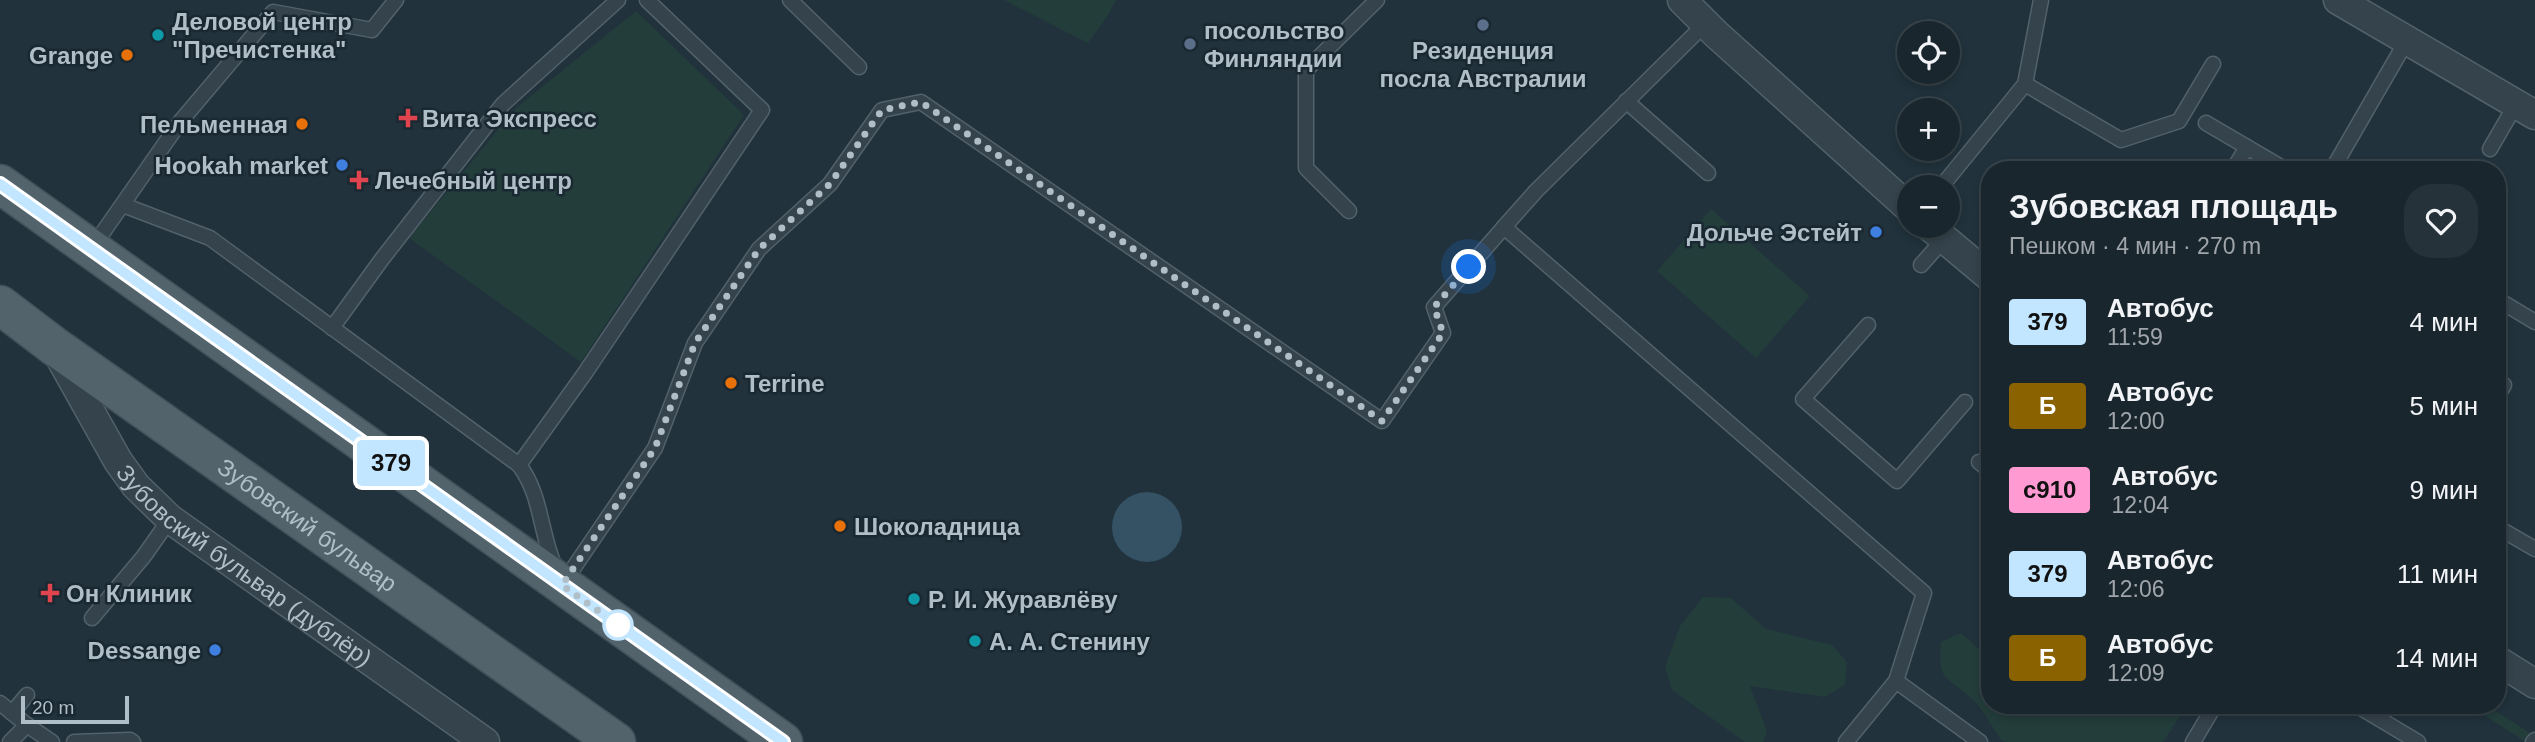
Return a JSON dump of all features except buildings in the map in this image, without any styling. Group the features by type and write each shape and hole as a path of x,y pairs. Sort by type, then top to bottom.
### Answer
{"main road":[{"path":"0,184 783,742"},
{"name":"Зубовский бульвар","path":"0,305 54,346 616,742"}],"street":[{"path":"1682,0 1705,24 1897,197"},
{"path":"2338,0 2526,110"},
{"path":"1944,238 1981,269"},
{"name":"Зубовский бульвар (дублёр)","path":"54,346 118,461 136,486 170,519 485,742"},
{"path":"2506,666 2535,684"}],"lane":[{"path":"91,250 180,122 286,0"},
{"path":"273,12 372,30 396,0"},
{"path":"332,328 382,258 503,104 618,0"},
{"path":"519,465 585,373 762,110 647,0"},
{"path":"790,0 859,67"},
{"path":"1349,211 1306,168 1306,70 1377,0"},
{"path":"1951,175 2025,84 2041,0"},
{"path":"562,585 655,448 695,343 759,249 830,184 882,110 921,102 1382,421 1443,333 1434,307 1536,191 1705,24"},
{"path":"2337,161 2407,40"},
{"path":"2025,84 2121,140 2179,121 2213,64"},
{"path":"1626,101 1709,173"},
{"path":"2490,149 2526,110"},
{"path":"2206,123 2271,161"},
{"path":"2238,161 2247,147"},
{"path":"123,205 210,237 519,465 534,491 550,555 562,585"},
{"path":"1504,227 1924,593 1896,681 1846,742"},
{"path":"1921,265 1934,238"},
{"path":"2506,304 2535,322"},
{"path":"1868,325 1803,398 1897,481 1965,402"},
{"path":"93,618 144,556 170,519"},
{"path":"2506,532 2535,549"},
{"path":"1896,681 1980,742"},
{"path":"12,713 27,695"},
{"path":"0,703 52,742"},
{"path":"2193,742 2210,714"},
{"path":"2371,714 2418,742"},
{"path":"10,742 27,725"},
{"path":"74,742 133,742"}],"green space":[{"path":"1004,0 1116,0 1088,43"},
{"path":"636,11 744,115 581,362 409,238 516,108"},
{"path":"1711,209 1810,296 1756,358 1657,271"},
{"path":"1703,597 1731,598 1766,629 1832,645 1847,662 1845,685 1825,697 1750,686 1767,731 1763,742 1745,742 1672,690 1665,667 1680,626"},
{"path":"1961,633 1981,651 1981,710 1943,673 1941,642"},
{"path":"1984,714 2181,714 2163,742 2001,740"},
{"path":"2482,714 2500,714 2535,736 2535,742 2526,742"}],"water":[{"path":"1147,492 1172,502 1182,527 1172,552 1147,562 1122,552 1112,527 1122,502"}],"bus line":[{"name":"379","path":"0,184 783,742"}],"place":[{"name":"Резиденция посла Австралии","path":"1483,25"},
{"name":"Деловой центр \"Пречистенка\"","path":"158,35"},
{"name":"посольство Финляндии","path":"1190,44"},
{"name":"Grange","path":"127,55"},
{"name":"Вита Экспресс","path":"408,118"},
{"name":"Пельменная","path":"302,124"},
{"name":"Hookah market","path":"342,165"},
{"name":"Лечебный центр","path":"359,180"},
{"name":"Дольче Эстейт","path":"1876,232"},
{"name":"Terrine","path":"731,383"},
{"name":"Шоколадница","path":"840,526"},
{"name":"Он Клиник","path":"50,593"},
{"name":"Р. И. Журавлёву","path":"914,599"},
{"name":"А. А. Стенину","path":"975,641"},
{"name":"Dessange","path":"215,650"}],"route":[{"path":"618,625 562,585 655,448 695,343 759,249 830,184 882,110 921,102 1382,421 1443,333 1434,307 1469,267"}]}
